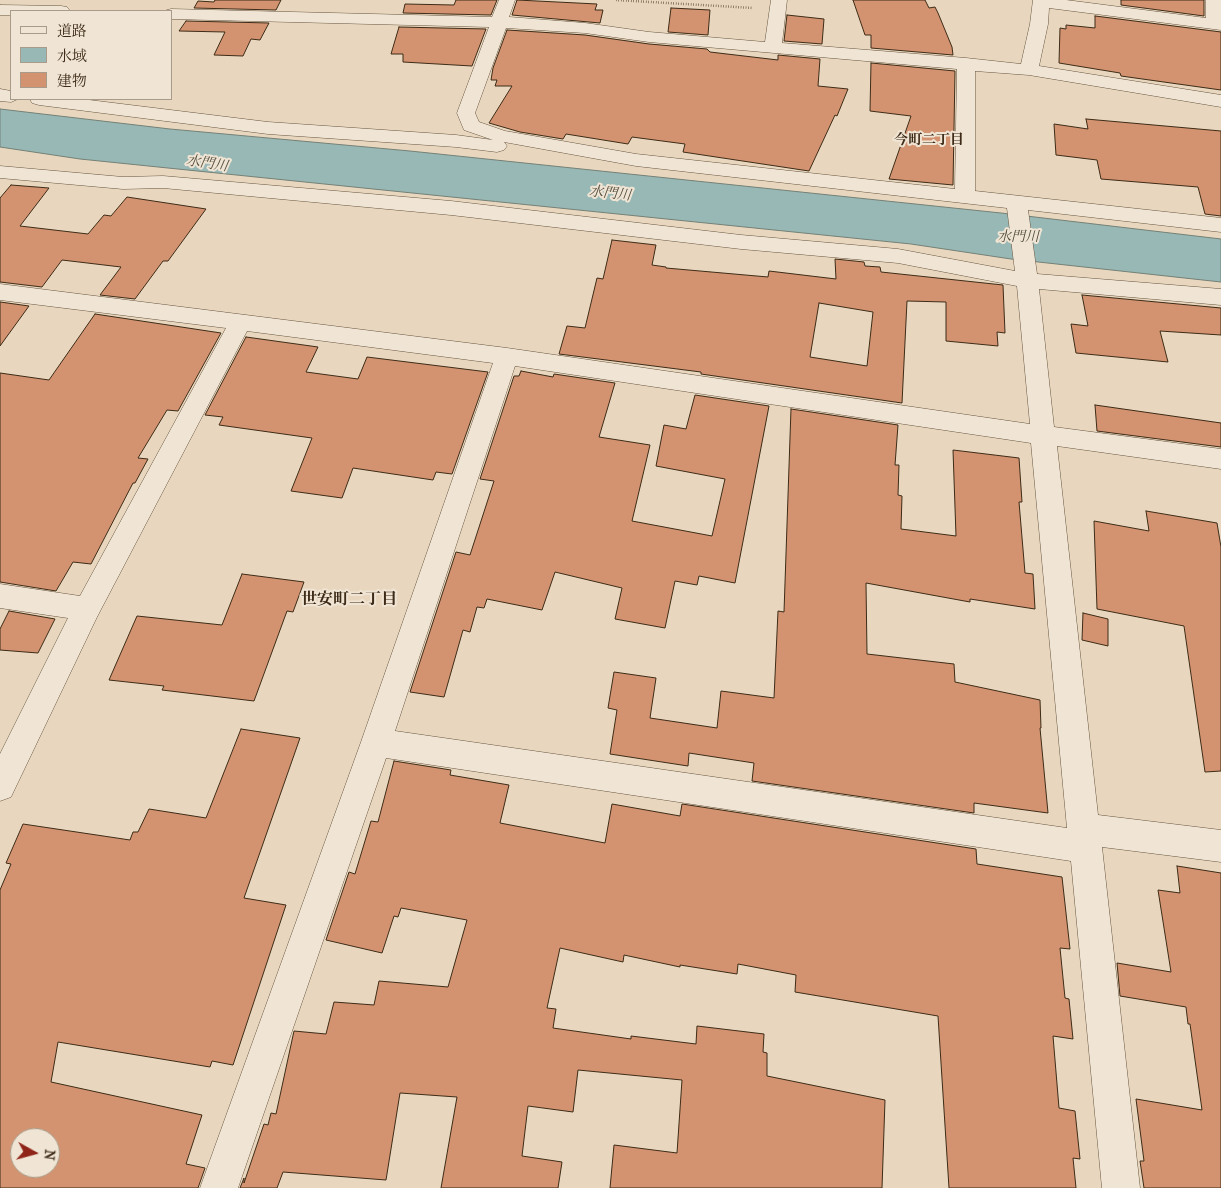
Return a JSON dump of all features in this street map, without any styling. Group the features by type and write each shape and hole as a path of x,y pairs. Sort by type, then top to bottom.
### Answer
{"street":[{"path":"507,0 466,113 471,126 501,136 636,160 965,198 1018,208 1221,225"},
{"path":"1029,70 1042,1 1218,25 1214,0"},
{"path":"773,46 778,4"},
{"path":"172,14 274,8 585,28 650,37 773,46 1029,70 1221,101"},
{"path":"965,198 966,63"},
{"path":"47,100 268,128 456,141 549,152 573,150"},
{"path":"0,172 123,183 163,182 451,208 732,240 898,256 1221,297"},
{"path":"1018,208 1121,1188"},
{"path":"0,292 507,356 1042,435 1221,459"},
{"path":"0,786 87,609 241,322"},
{"path":"219,1188 376,742 507,356"},
{"path":"0,596 87,609"},
{"path":"376,742 1084,838 1221,846"}],"path":[{"path":"616,0 778,4"}],"water":[{"name":"水門川","path":"0,109 170,129 410,151 1001,213 1221,239 1221,282 1011,259 911,244 80,159 0,147"}],"building":[{"path":"215,0 281,0 276,10 194,8 198,1 214,2"},
{"path":"456,0 497,0 491,15 403,13 405,4 454,5"},
{"path":"517,0 597,4 595,10 603,10 600,23 512,15"},
{"path":"853,0 925,0 929,8 935,7 952,47 953,55 871,48 871,35 865,35"},
{"path":"1121,0 1204,0 1204,16 1121,5"},
{"path":"671,8 710,10 708,35 668,32"},
{"path":"787,15 824,19 822,44 784,41"},
{"path":"1095,16 1221,32 1221,90 1121,76 1120,73 1059,63 1060,28 1066,29 1066,25 1095,28"},
{"path":"186,21 269,23 260,40 251,39 243,56 214,55 225,32 179,31"},
{"path":"399,27 486,29 472,66 403,62 403,54 391,54"},
{"path":"507,30 585,35 649,44 707,49 710,52 778,60 778,55 820,59 818,86 848,89 837,116 835,115 809,171 683,152 685,144 632,137 628,144 566,134 563,139 520,132 489,123 512,86 495,86 497,80 491,80 493,68"},
{"path":"871,63 955,71 953,185 889,179 911,116 870,111"},
{"path":"1086,119 1221,131 1221,216 1205,214 1198,187 1101,179 1097,160 1056,155 1054,124 1088,129"},
{"path":"11,185 49,188 20,226 88,234 104,215 111,216 127,197 206,209 168,261 163,261 135,299 100,295 121,267 62,260 42,287 0,282 0,198"},
{"path":"612,240 656,245 652,265 666,268 768,277 769,271 836,279 835,259 864,262 865,266 880,267 881,272 1003,285 1005,333 997,332 998,346 946,341 946,302 907,301 902,403 701,374 701,372 559,354 567,326 585,328 597,278 603,279","holes":["819,303 873,312 867,366 810,357"]},
{"path":"1082,295 1221,308 1221,335 1160,331 1168,362 1076,353 1071,324 1088,326"},
{"path":"0,302 29,306 0,346"},
{"path":"95,314 221,333 178,411 167,410 138,458 148,459 135,483 133,483 91,564 73,562 56,591 0,582 0,373 49,380"},
{"path":"246,337 318,347 306,372 358,379 367,357 488,372 452,474 436,472 433,480 353,468 342,498 291,491 312,438 219,425 223,417 205,415"},
{"path":"521,371 553,377 554,374 615,383 599,437 650,445 632,521 712,536 725,479 656,466 664,425 686,429 695,395 769,406 735,583 699,576 697,585 675,581 665,628 615,619 622,588 555,572 542,610 487,599 484,608 477,607 470,632 463,630 444,697 410,692 456,552 470,555 494,481 480,479 514,376 519,376"},
{"path":"1095,405 1221,423 1221,447 1097,431"},
{"path":"791,409 898,425 895,465 899,465 898,495 902,496 901,529 956,536 953,450 1019,458 1022,502 1019,502 1025,573 1033,574 1035,609 970,599 970,602 866,583 867,654 954,664 955,682 1040,700 1040,728 1048,813 974,803 974,813 752,781 754,763 689,753 688,766 610,754 617,710 608,708 614,672 656,678 650,718 717,728 721,691 774,698 778,611 784,612"},
{"path":"1146,511 1217,523 1221,547 1221,771 1205,772 1184,626 1097,609 1094,521 1149,531"},
{"path":"242,574 304,582 293,612 287,611 254,701 162,690 164,686 109,680 137,616 222,625"},
{"path":"9,611 55,619 38,653 0,650 0,629"},
{"path":"1083,613 1108,619 1108,646 1082,640"},
{"path":"241,729 300,738 244,898 286,905 233,1065 212,1061 210,1067 58,1042 51,1082 202,1115 186,1164 205,1168 198,1188 0,1188 0,890 11,864 6,863 23,824 130,840 133,832 138,832 149,809 206,818"},
{"path":"394,761 451,770 450,775 509,785 500,823 605,843 612,804 680,816 682,804 976,849 977,864 1062,877 1070,949 1060,948 1065,998 1069,999 1073,1039 1053,1036 1059,1108 1075,1111 1080,1159 1073,1158 1076,1188 949,1188 938,1016 795,992 796,975 738,964 737,974 680,965 680,967 624,955 623,962 560,948 547,1008 556,1009 553,1028 631,1039 631,1036 696,1044 697,1026 764,1034 763,1052 767,1053 767,1076 885,1100 882,1188 610,1188 614,1145 677,1153 682,1080 578,1070 573,1112 528,1106 522,1156 562,1162 558,1188 441,1188 457,1097 400,1093 386,1180 283,1172 277,1188 240,1188 244,1178 244,1183 264,1124 268,1125 271,1113 276,1114 294,1031 326,1034 334,1002 374,1005 379,981 448,987 467,920 401,908 398,917 394,916 382,953 326,940 349,872 355,874 371,821 378,822"},
{"path":"1177,866 1221,873 1221,1188 1144,1188 1140,1161 1144,1161 1136,1099 1202,1110 1186,1007 1120,996 1117,963 1171,972 1158,890 1180,893"}],"district":[{"name":"今町二丁目","path":"929,141"},
{"name":"世安町二丁目","path":"349,600"}]}
